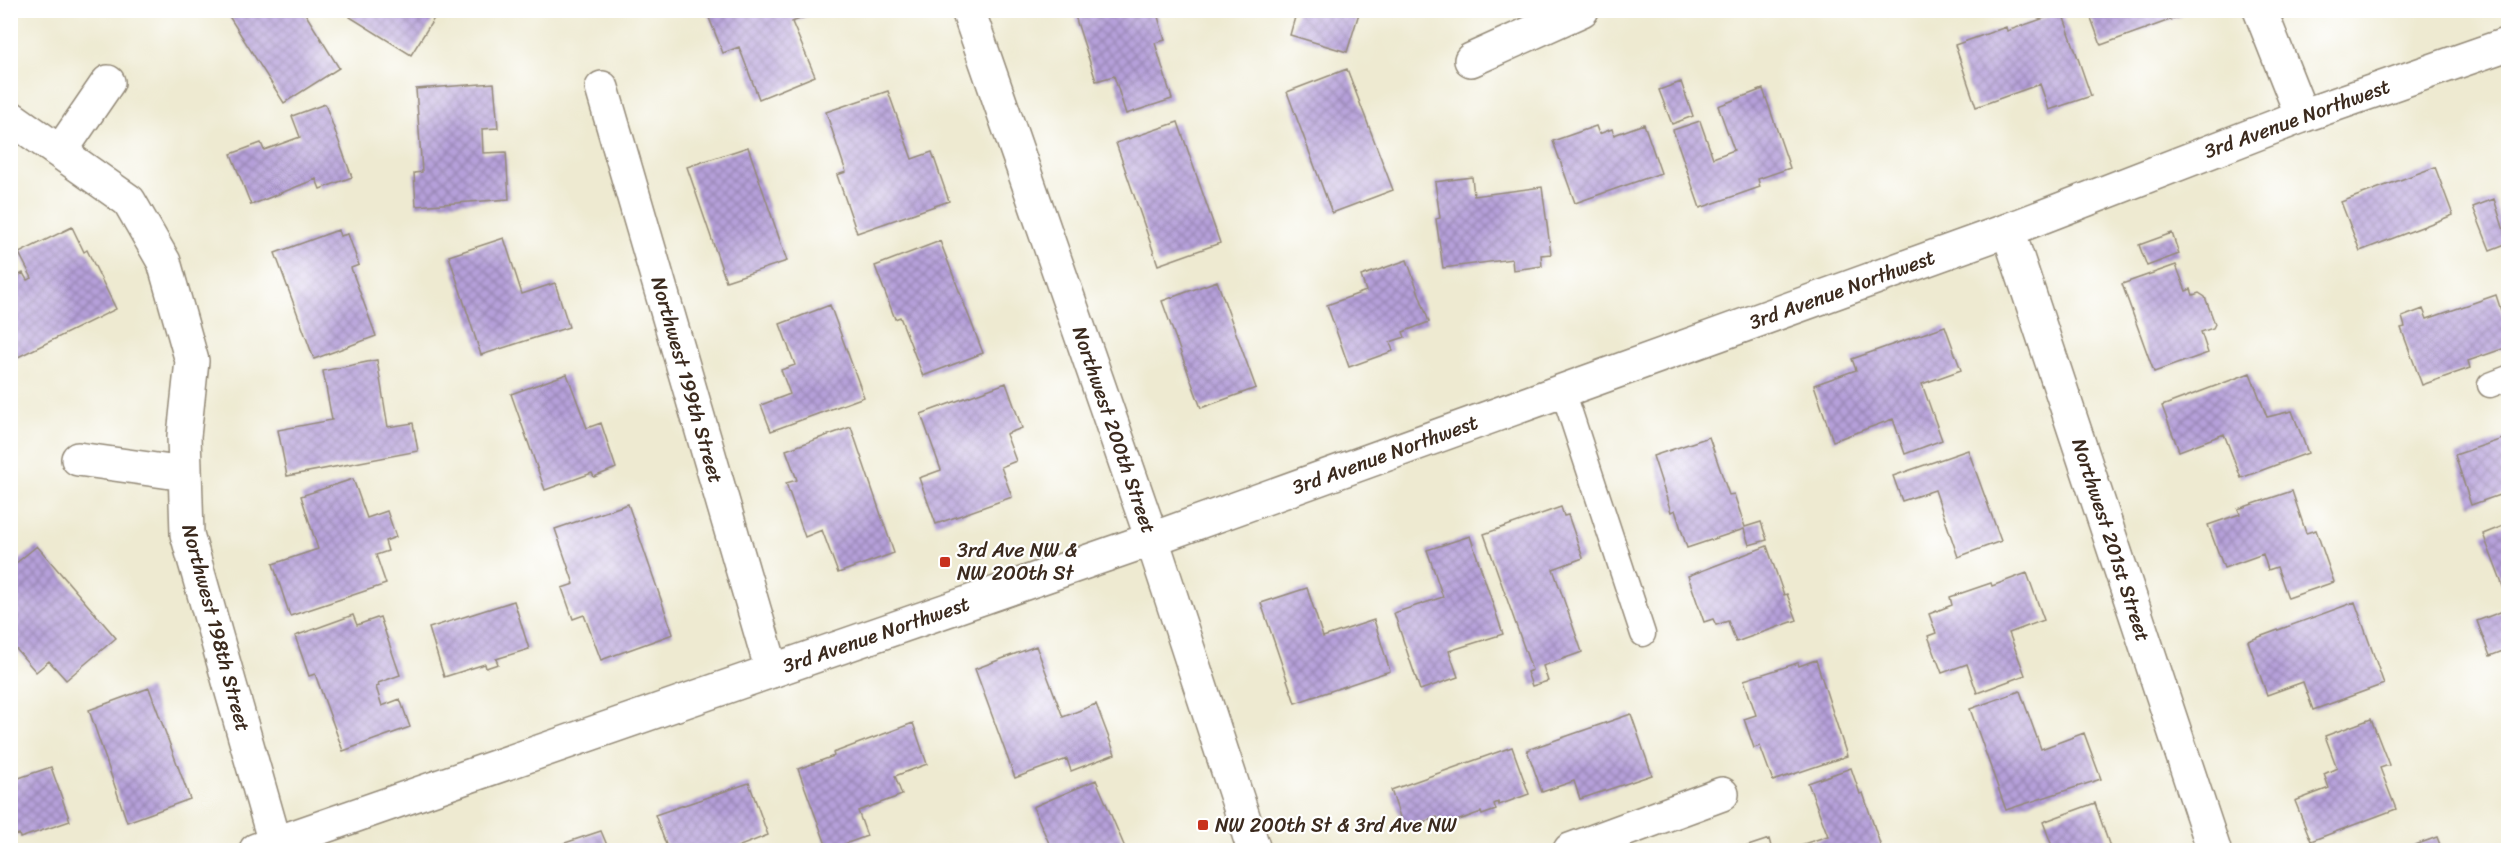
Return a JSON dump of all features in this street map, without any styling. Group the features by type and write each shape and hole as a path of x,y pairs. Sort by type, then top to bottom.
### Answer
{"street":[{"name":"Northwest 200th Street","path":"968,10 1152,539 1254,850"},
{"path":"1471,60 1582,10"},
{"path":"2260,10 2302,116"},
{"name":"3rd Avenue Northwest","path":"270,848 1152,539 2008,230 2302,116 2508,44"},
{"path":"60,152 108,82"},
{"name":"Northwest 199th Street","path":"602,88 772,671"},
{"name":"Northwest 198th Street","path":"10,117 129,201 164,262 192,361 184,436 187,534 270,848"},
{"name":"Northwest 201st Street","path":"2008,230 2214,850"},
{"path":"78,459 185,474"},
{"path":"1570,850 1722,794"}],"lane":[{"path":"1563,391 1643,634"}],"building":[{"path":"225,10 303,10 339,68 284,103"},
{"path":"354,10 434,10 438,12 411,55 350,17"},
{"path":"706,10 814,10 813,14 792,22 815,76 759,99 739,47 723,53"},
{"path":"1091,10 1156,10 1165,40 1155,43 1172,99 1126,114 1114,76 1096,81 1075,16"},
{"path":"1297,10 1360,10 1347,52 1290,35"},
{"path":"2088,10 2179,10 2181,16 2101,45"},
{"path":"2062,12 2091,96 2049,110 2040,84 1976,107 1955,45 2006,27 2007,31"},
{"path":"1347,69 1393,190 1332,213 1287,92"},
{"path":"1681,82 1693,116 1672,124 1659,90"},
{"path":"494,83 498,128 482,129 483,153 506,152 509,199 416,206 414,173 422,172 416,89"},
{"path":"1763,89 1790,168 1758,179 1760,187 1700,208 1673,130 1700,121 1713,158 1734,150 1718,106"},
{"path":"888,91 912,159 932,152 949,201 857,233 837,175 846,172 826,112"},
{"path":"325,104 352,177 320,189 316,179 251,205 231,154 261,143 264,150 300,137 292,116"},
{"path":"1178,122 1220,243 1158,265 1116,143"},
{"path":"1644,124 1661,173 1575,203 1553,141 1596,126 1599,134 1612,129 1614,135"},
{"path":"748,147 787,261 726,281 687,167"},
{"path":"2435,167 2453,215 2360,251 2341,202"},
{"path":"1472,177 1474,196 1542,187 1551,254 1541,255 1542,266 1513,270 1512,259 1443,268 1436,219 1440,218 1435,182"},
{"path":"2494,199 2508,243 2490,250 2473,207"},
{"path":"72,227 84,252 87,250 116,309 12,360 10,290 16,287 12,279 23,273 27,280 32,278 19,253"},
{"path":"338,230 340,236 348,234 359,265 351,268 376,336 314,359 275,253"},
{"path":"2172,233 2179,254 2147,266 2139,245"},
{"path":"504,238 522,294 555,283 569,327 481,355 449,256"},
{"path":"940,241 983,353 923,376 900,317 895,319 875,266"},
{"path":"1407,260 1429,322 1403,332 1405,337 1390,342 1393,351 1349,367 1327,305 1366,291 1361,276"},
{"path":"2176,265 2186,291 2191,289 2193,295 2199,293 2205,297 2215,324 2213,328 2201,332 2208,353 2154,372 2122,284"},
{"path":"1217,281 1256,388 1201,408 1162,301"},
{"path":"2496,295 2508,332 2508,347 2468,361 2470,368 2422,385 2401,328 2405,327 2402,317 2423,309 2427,319"},
{"path":"830,305 864,397 771,431 761,405 790,394 781,370 795,365 780,324"},
{"path":"1945,326 1961,370 1922,384 1942,440 1905,454 1893,419 1833,441 1814,385 1856,370 1852,359"},
{"path":"377,360 388,427 413,423 418,451 287,476 278,430 332,420 323,371"},
{"path":"2250,373 2267,417 2292,411 2308,453 2241,478 2224,434 2179,451 2162,406"},
{"path":"567,374 587,428 601,423 616,468 594,477 592,473 545,490 511,394"},
{"path":"1006,383 1022,428 1006,434 1016,461 1001,467 1012,497 936,524 919,478 941,470 921,414"},
{"path":"851,427 894,553 838,573 822,530 805,537 786,483 797,480 786,450"},
{"path":"1709,437 1729,495 1734,494 1745,527 1761,522 1767,540 1749,545 1744,529 1687,548 1675,510 1671,512 1653,456"},
{"path":"2508,437 2508,492 2471,505 2455,455"},
{"path":"1968,450 2001,541 1958,557 1935,490 1902,501 1893,476"},
{"path":"353,479 367,518 387,511 396,537 385,541 388,551 376,555 386,584 290,616 273,564 318,549 301,496"},
{"path":"2292,491 2306,533 2316,530 2334,582 2288,598 2277,567 2268,570 2263,554 2224,568 2208,525 2240,514 2238,509"},
{"path":"628,504 673,634 601,660 584,615 573,619 562,588 574,584 555,529"},
{"path":"1561,507 1564,516 1568,515 1583,558 1553,569 1582,652 1543,666 1548,681 1532,686 1527,672 1532,670 1484,534"},
{"path":"2508,524 2508,596 2507,597 2483,534"},
{"path":"1470,536 1503,634 1449,651 1458,677 1420,690 1394,613 1443,597 1427,550"},
{"path":"37,546 116,638 66,680 49,661 36,672 10,642 10,630 15,626 10,621 10,568"},
{"path":"1767,546 1784,595 1787,594 1797,620 1736,642 1728,621 1716,625 1713,619 1704,622 1688,576"},
{"path":"2027,573 2044,620 2009,633 2025,675 1977,693 1967,664 1942,673 1928,636 1936,633 1929,614 1952,605 1950,597 1991,583 1992,586"},
{"path":"1307,588 1323,637 1374,620 1390,671 1295,703 1261,603"},
{"path":"514,601 529,649 496,659 498,664 486,668 485,664 444,677 429,628"},
{"path":"2355,602 2384,684 2313,710 2303,682 2267,695 2248,641"},
{"path":"2508,609 2508,649 2490,656 2477,621"},
{"path":"353,615 357,625 380,617 400,675 378,683 379,686 376,687 382,706 400,699 410,727 343,751 315,674 309,676 295,636"},
{"path":"1036,646 1063,717 1096,704 1115,754 1071,771 1067,759 1015,778 975,669"},
{"path":"1816,660 1847,756 1773,781 1760,746 1754,748 1744,719 1756,715 1744,680 1798,663 1799,666"},
{"path":"149,688 190,799 127,822 89,710"},
{"path":"2020,691 2041,749 2084,733 2101,779 2006,810 1970,709"},
{"path":"1631,714 1652,775 1580,799 1574,781 1542,792 1527,750"},
{"path":"2371,719 2389,765 2380,768 2396,809 2311,841 2295,801 2329,788 2324,774 2337,768 2325,736"},
{"path":"913,723 927,764 895,776 902,795 858,811 867,836 828,850 798,769 834,756 833,753"},
{"path":"1512,747 1529,794 1499,805 1498,802 1494,804 1496,810 1482,815 1481,812 1440,827 1437,817 1404,829 1391,790"},
{"path":"51,767 70,821 20,838 19,834 10,837 10,781"},
{"path":"1851,768 1860,794 1863,793 1882,850 1785,850 1828,836 1808,783"},
{"path":"1096,780 1126,850 1052,850 1033,807"},
{"path":"749,783 768,835 730,850 668,850 655,815"},
{"path":"2095,803 2111,850 2047,850 2046,848 2052,846 2043,822"},
{"path":"601,831 609,850 561,850 559,845"},
{"path":"2437,837 2442,850 2402,850"},
{"path":"1769,839 1772,850 1736,850"}],"place":[{"name":"3rd Ave NW & NW 200th St","path":"945,562"},
{"name":"NW 200th St & 3rd Ave NW","path":"1203,825"}]}
